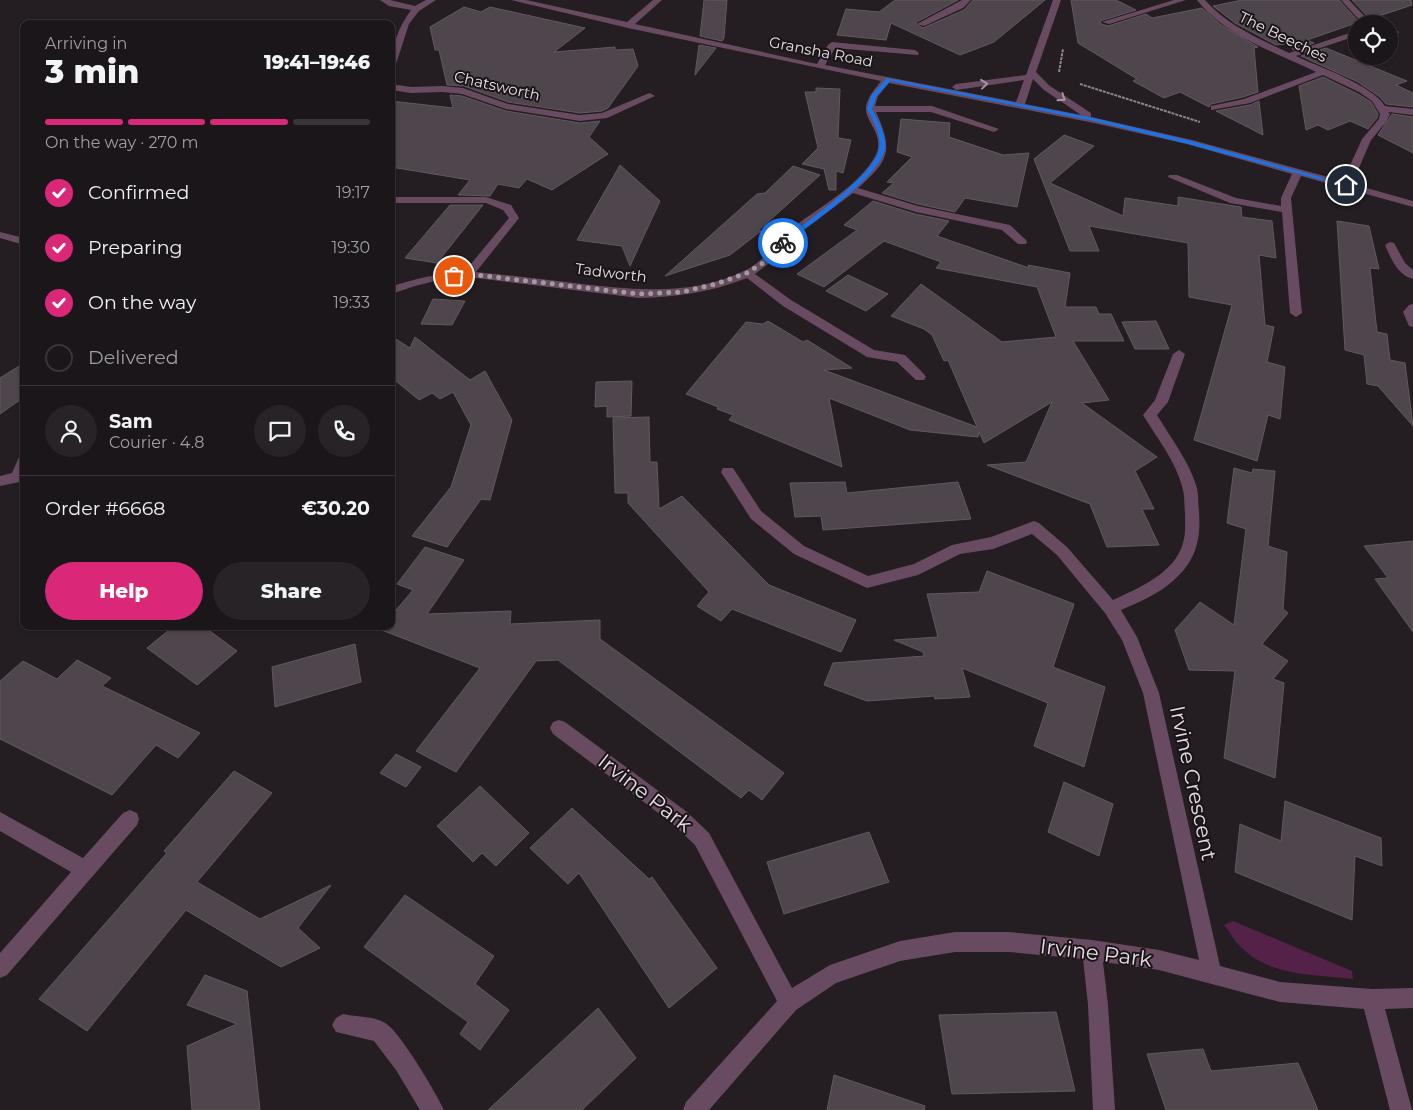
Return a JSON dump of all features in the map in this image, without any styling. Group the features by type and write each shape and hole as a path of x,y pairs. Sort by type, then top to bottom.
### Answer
{"street":[{"path":"384,0 392,4 416,9"},
{"path":"395,55 405,24 416,9 432,0"},
{"name":"Gransha Road","path":"515,0 820,67 1020,104 1094,120 1189,142 1413,204"},
{"path":"628,26 658,0"},
{"path":"921,24 960,6 967,0"},
{"path":"1106,22 1176,0"},
{"name":"The Beeches","path":"1201,0 1215,16 1236,31 1362,90 1376,99 1382,108"},
{"path":"1345,0 1359,15"},
{"path":"1020,104 1054,1"},
{"path":"1287,56 1348,36"},
{"path":"820,67 832,45 915,53"},
{"path":"1214,108 1247,101 1323,72"},
{"path":"937,88 993,83 1031,74"},
{"path":"1031,74 1047,88 1094,120"},
{"path":"888,79 874,96 870,109 932,109 994,129"},
{"name":"Chatsworth","path":"395,88 411,90 442,88 464,91 506,106 580,118 604,116 650,96"},
{"path":"1382,108 1413,112"},
{"path":"1346,185 1352,168 1367,139 1383,120 1385,114 1382,108"},
{"name":"Tadworth","path":"395,289 412,283 439,277 468,274 639,294 661,294 682,292 716,284 747,273 766,261 788,237 852,188 878,162 882,148 881,134 870,109"},
{"path":"1296,313 1286,198 1298,172"},
{"path":"1173,177 1234,201 1286,210"},
{"path":"852,188 916,209 1006,228 1022,242"},
{"path":"395,200 486,200 509,208 514,218 468,274"},
{"path":"0,235 20,241"},
{"path":"1390,245 1400,265 1413,276"},
{"path":"747,273 786,302 871,354 901,358 920,377"},
{"path":"1413,308 1409,312 1413,324"},
{"path":"1111,608 1146,592 1164,578 1183,560 1192,543 1193,524 1190,487 1175,455 1150,415 1161,402 1179,354"},
{"name":"Irvine Crescent","path":"728,472 756,515 799,550 867,582 918,568 957,549 993,543 1034,527 1062,551 1111,608 1129,637 1151,692 1212,975"},
{"path":"0,481 20,476"},
{"name":"Irvine Park","path":"559,728 680,818 702,838 789,1003"},
{"path":"0,968 130,819"},
{"path":"0,821 85,870"},
{"name":"Irvine Park","path":"694,1110 789,1003 830,975 900,951 955,942 1009,942 1092,950 1159,960 1280,992 1372,999 1413,998"},
{"path":"1092,950 1098,1005 1104,1110"},
{"path":"1372,999 1401,1110"},
{"path":"343,1025 380,1031 404,1062 433,1110"}],"path":[{"path":"1075,83 1202,122"}],"shaded area":[{"path":"1233,921 1352,971 1353,979 1309,975 1265,964 1253,957 1234,939 1224,925"}],"building":[{"path":"704,0 727,0 724,38 722,41 700,36"},
{"path":"895,0 958,0 915,23 923,28 964,10 973,0 1045,0 994,42 960,55 891,23 886,40 837,35 846,9 879,12"},
{"path":"1071,0 1116,0 1136,10 1100,21 1101,24 1108,26 1146,14 1152,18 1202,8 1221,25 1258,47 1254,48 1258,92 1211,104 1209,107 1180,92 1164,98 1133,81 1137,79 1078,43"},
{"path":"1242,0 1339,0 1353,15 1348,15 1348,26 1307,40 1314,43 1293,50 1292,43 1276,45 1235,23 1213,6"},
{"path":"1352,0 1411,0 1412,5 1382,15 1366,15"},
{"path":"464,7 481,12 490,7 585,28 554,52 615,47 615,50 633,49 638,66 608,108 602,111 580,113 508,102 464,86 447,85 439,50 435,50 430,27"},
{"path":"699,45 716,48 695,75"},
{"path":"1326,48 1348,57 1348,65 1368,65 1407,81 1396,85 1413,93 1413,107 1386,104 1380,97 1358,82 1301,56"},
{"path":"1323,77 1371,102 1378,114 1368,129 1350,121 1328,130 1318,125 1306,130 1299,86"},
{"path":"816,88 840,89 838,138 851,140 843,173 836,171 836,190 829,190 824,169 802,164 818,148 805,92 816,92"},
{"path":"450,95 462,96 506,111 580,123 600,121 589,137 608,154 552,190 527,179 519,188 498,184 490,196 458,195 470,180 395,168 395,101 453,108"},
{"path":"1259,101 1263,135 1216,111 1250,105"},
{"path":"1392,114 1413,117 1413,153 1378,135"},
{"path":"901,119 950,123 949,137 1003,155 1029,153 1017,207 965,198 955,212 918,204 882,193 894,183 887,182 912,157 897,152"},
{"path":"1064,135 1094,146 1050,183 1123,216 1125,198 1178,206 1178,197 1241,207 1242,217 1272,221 1276,258 1259,255 1265,325 1274,327 1267,362 1285,367 1280,419 1268,415 1257,461 1194,440 1232,305 1189,297 1188,243 1089,226 1099,251 1070,251 1034,159"},
{"path":"620,165 660,201 630,266 622,246 577,240"},
{"path":"793,166 820,175 759,230 761,231 730,255 665,276 757,194 765,193"},
{"path":"873,201 915,214 949,221 937,236 1029,268 1028,265 1070,273 1065,307 1096,307 1099,314 1111,314 1124,341 1073,341 1109,400 1082,403 1157,457 1135,471 1154,509 1142,509 1159,545 1107,547 1090,504 987,465 1026,462 1052,402 984,443 979,432 978,437 910,430 829,398 842,467 729,420 733,415 686,394 746,322 763,324 768,321 803,342 807,340 852,368 824,370 977,427 948,360 944,361 932,335 924,329 891,316 921,284 1002,342 1056,337 1037,287 936,268 941,262 884,241 824,287 797,274 857,230 844,225"},
{"path":"450,205 483,205 437,263 405,258"},
{"path":"1337,221 1369,226 1379,269 1370,268 1377,332 1387,334 1390,360 1405,363 1413,426 1378,386 1367,384 1364,355 1345,350"},
{"path":"848,275 888,294 866,311 826,291"},
{"path":"433,299 465,301 452,325 421,324"},
{"path":"1156,321 1169,349 1135,349 1122,322"},
{"path":"415,337 470,380 485,371 512,420 490,500 481,499 447,547 412,536 451,487 471,425 453,392 440,399 432,393 419,400 395,380 395,339 410,348"},
{"path":"20,366 20,400 0,414 0,378"},
{"path":"632,381 631,416 607,417 607,406 595,407 596,382"},
{"path":"649,417 650,462 657,462 659,509 682,496 769,585 856,620 841,652 732,609 721,621 697,606 709,592 628,503 628,493 615,493 613,418"},
{"path":"1234,468 1252,473 1253,469 1275,471 1268,546 1287,552 1283,609 1288,613 1262,644 1288,661 1273,679 1284,683 1275,778 1224,758 1235,671 1189,670 1175,630 1200,602 1234,625 1246,529 1227,523"},
{"path":"845,482 847,493 958,482 971,519 823,530 821,516 795,517 790,483"},
{"path":"1413,541 1413,632 1375,579 1388,578 1364,546"},
{"path":"425,547 464,560 427,614 511,611 510,624 600,620 600,639 784,773 762,800 749,790 741,798 558,660 536,661 456,772 416,751 480,668 381,630 395,630 395,611 413,590 397,584"},
{"path":"987,571 1074,604 1053,667 1105,687 1084,767 1034,746 1048,703 962,668 970,697 935,699 934,696 867,701 824,685 833,663 924,656 923,652 894,640 938,637 927,594 979,592"},
{"path":"169,630 208,630 237,651 197,685 147,648"},
{"path":"355,644 361,682 275,707 272,667"},
{"path":"77,660 111,678 102,686 200,733 178,758 156,745 112,795 0,739 0,681 23,661 57,679"},
{"path":"396,754 421,767 406,787 380,773"},
{"path":"234,771 272,793 197,882 260,919 331,885 298,928 320,948 281,967 186,910 87,1031 39,999 167,853 164,851"},
{"path":"1064,782 1113,804 1099,856 1048,832"},
{"path":"480,786 529,833 496,866 482,853 473,862 437,826"},
{"path":"1285,801 1381,838 1382,866 1355,856 1352,920 1235,872 1240,824 1281,841"},
{"path":"572,808 649,879 652,877 717,968 669,1008 579,873 568,884 530,848"},
{"path":"869,832 889,882 784,914 767,862"},
{"path":"405,895 494,956 475,984 509,1010 480,1050 460,1034 468,1022 364,947"},
{"path":"205,975 247,991 260,1110 192,1110 187,1046 237,1024 187,1005"},
{"path":"598,1008 636,1058 582,1110 488,1110"},
{"path":"1056,1012 1075,1091 952,1094 939,1015"},
{"path":"1203,1049 1211,1071 1298,1063 1318,1110 1166,1110 1147,1054"},
{"path":"834,1075 925,1106 924,1110 827,1110"}],"way so far":[{"path":"454,276 468,274 575,285 639,294 682,292 716,284 747,273 766,261 783,243"}],"route":[{"path":"783,243 823,209 852,188 878,162 882,148 881,134 870,109 874,96 888,79 1094,120 1189,142 1346,185"}]}
